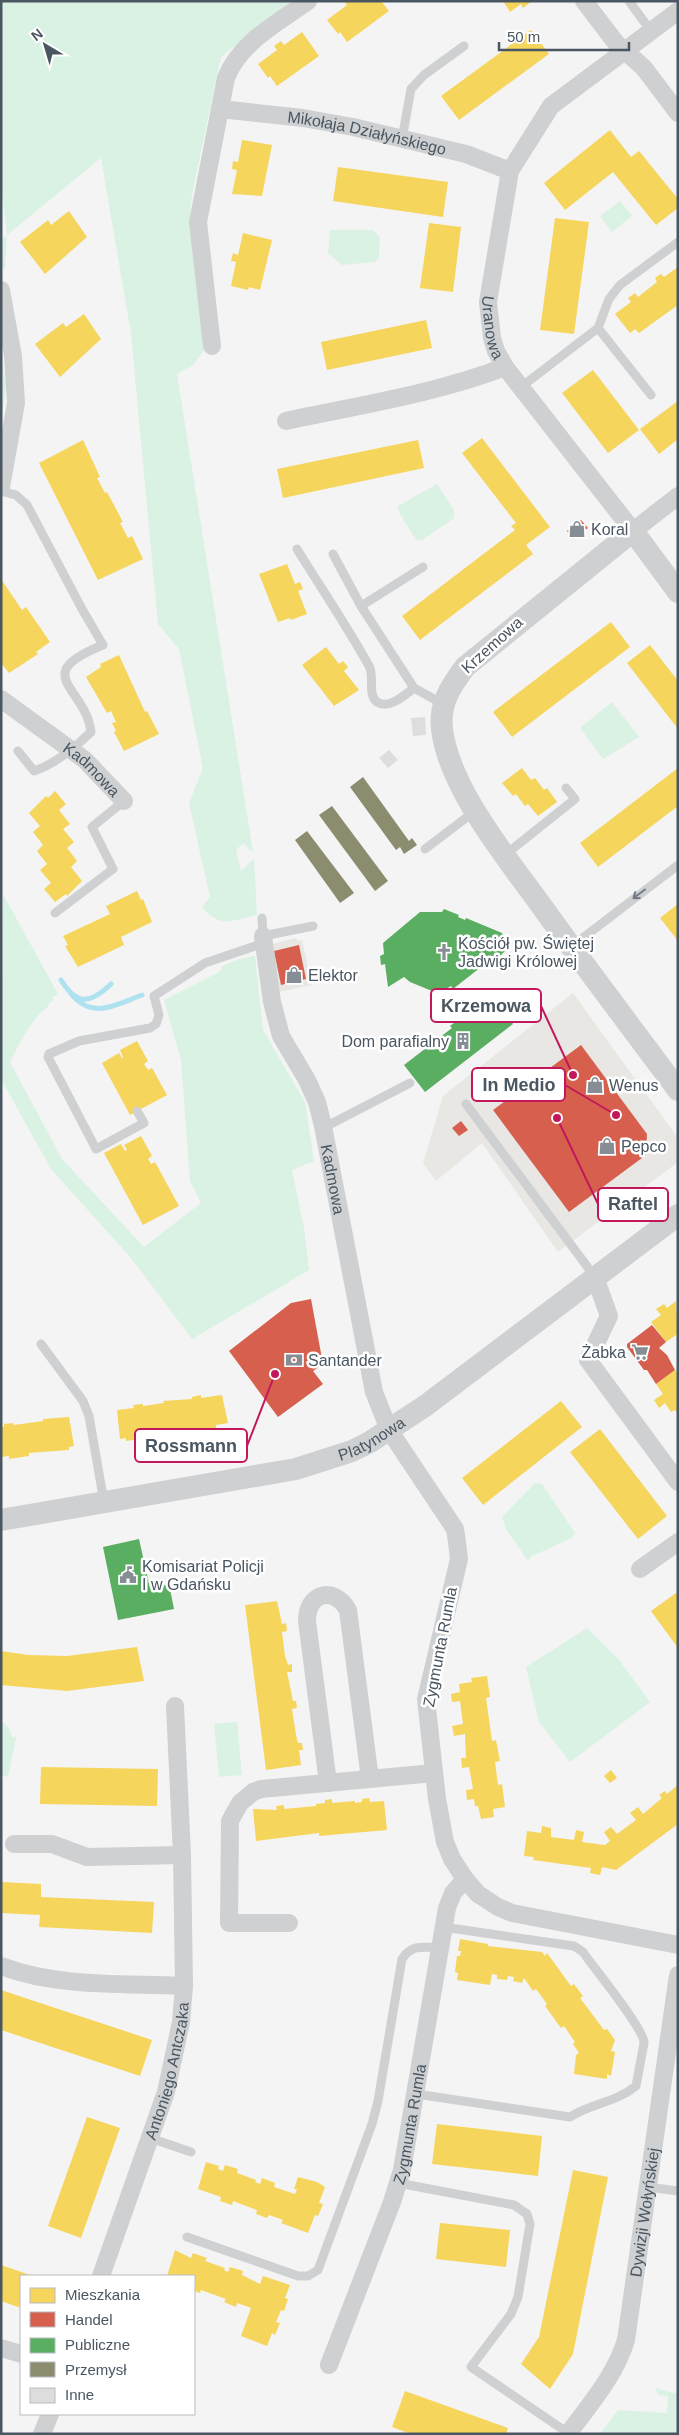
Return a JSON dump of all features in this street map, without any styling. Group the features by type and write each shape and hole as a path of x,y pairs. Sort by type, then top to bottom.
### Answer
{"street":[{"path":"212,346 198,222 226,78 235,58 244,48 308,1"},
{"path":"584,1 624,50 644,68 678,113"},
{"name":"Uranowa","path":"678,11 551,106 510,171 488,302 492,338 505,367 633,531 678,592"},
{"name":"Mikołaja Działyńskiego","path":"220,109 303,118 402,139 466,154 510,171"},
{"path":"1,290 13,356 16,403 1,487"},
{"path":"286,421 408,397 476,378 505,367"},
{"name":"Krzemowa","path":"678,496 465,667 450,688 443,704 442,728 454,772 476,811 571,947 678,1090"},
{"name":"Kadmowa","path":"1,699 84,760 124,802"},
{"name":"Kadmowa","path":"264,940 272,1002 281,1036 313,1095 323,1128 374,1392 389,1430"},
{"name":"Platynowa","path":"1,1520 296,1469 352,1451 389,1430 425,1406 678,1214"},
{"path":"595,1277 609,1316 588,1360 678,1482"},
{"name":"Zygmunta Rumla","path":"389,1430 455,1529 457,1542 459,1559 426,1699 434,1773 445,1842 452,1859 464,1879 498,1908 512,1913 678,1945"},
{"path":"640,1569 678,1542"},
{"path":"328,1783 307,1621 307,1610 313,1601 322,1595 333,1595 342,1600 348,1610 370,1779"},
{"name":"Antoniego Antczaka","path":"101,2275 150,2138 171,2071 181,2022 184,1986 182,1855 175,1706"},
{"path":"289,1923 229,1923 230,1821 240,1803 253,1792 261,1789 434,1773"},
{"path":"14,1844 52,1844 88,1857 182,1855"},
{"name":"Zygmunta Rumla","path":"329,2365 398,2183 416,2094 444,1927 453,1893 464,1879"},
{"path":"1,1966 24,1975 52,1980 184,1986"},
{"name":"Dywizji Wołyńskiej","path":"568,2434 602,2389 621,2358 626,2340 678,1975"},
{"path":"1,2348 20,2354"},
{"path":"42,2434 50,2415"}],"lane":[{"path":"629,1 652,31"},
{"path":"402,139 411,89 424,75 464,46"},
{"path":"521,387 598,328 609,299 620,285 678,242"},
{"path":"598,328 652,395"},
{"path":"1,491 16,495 27,505 103,645 80,654 68,665 64,673 66,683 90,721 91,732 80,743 69,749 47,767 34,771 18,751"},
{"path":"297,548 371,670 372,696 377,703 395,702 414,688"},
{"path":"333,554 361,606 414,688 443,704"},
{"path":"361,606 423,567"},
{"path":"505,855 575,799 566,788"},
{"name":"Kadmowa","path":"56,913 113,869 92,827 124,802"},
{"path":"425,849 476,811"},
{"path":"571,947 678,864"},
{"path":"262,918 264,940"},
{"path":"138,1111 144,1123 96,1149 48,1057 50,1054 79,1041 150,1028 156,1024 159,1015 154,996 205,963 264,940 313,926"},
{"path":"323,1128 410,1083"},
{"path":"466,1104 595,1277"},
{"path":"42,1344 83,1402 89,1416 104,1502"},
{"path":"416,2094 570,2117 578,2112 615,2100 636,2086 644,2043 644,2037 636,2024 583,1952 574,1946 444,1927"},
{"path":"187,2237 298,2276 308,2276 318,2270 374,2116 402,1959 407,1951 418,1946 440,1948"},
{"path":"150,2138 191,2152"},
{"path":"398,2183 514,2205 527,2214 530,2224 518,2297 511,2314 471,2367 568,2434"},
{"path":"648,2187 678,2191"}],"shaded area":[{"path":"296,938 298,941 302,940 312,985 279,992 269,945"},
{"path":"573,993 678,1138 678,1162 558,1252 482,1143 436,1181 423,1163 443,1096"}],"green space":[{"path":"1,1 291,1 221,57 191,201 190,230 204,350 194,364 177,374 253,852 243,843 236,850 241,871 254,859 257,915 221,921 208,914 202,907 210,897 189,803 203,768 179,649 158,624 131,334 101,158 7,235 1,183"},
{"path":"620,201 632,216 612,232 600,216"},
{"path":"330,230 372,230 380,237 379,257 375,262 342,265 328,253"},
{"path":"7,235 5,269 1,268 1,240"},
{"path":"1,351 6,387 1,424"},
{"path":"437,484 454,510 454,518 422,540 416,540 399,512 398,506"},
{"path":"612,702 639,737 603,759 580,728"},
{"path":"3,894 58,994 52,997 54,1000 48,1004 49,1006 31,1024 10,1062 62,1159 144,1247 201,1203 190,1181 181,1060 164,1000 221,971 222,966 239,959 255,956 263,1030 305,1102 314,1161 292,1170 304,1228 309,1270 192,1339 131,1258 51,1169 1,1079"},
{"path":"535,1483 542,1484 575,1533 572,1538 532,1556 528,1561 506,1529 502,1517"},
{"path":"587,1628 619,1660 650,1702 570,1762 539,1722 526,1667"},
{"path":"1,1721 9,1728 12,1737 16,1737 8,1777 1,1775"},
{"path":"237,1722 242,1775 219,1777 214,1724"},
{"path":"655,2388 678,2394 678,2434 600,2434 618,2410 667,2413 668,2396 659,2395"}],"building: Mieszkania":[{"path":"344,1 381,1 389,11 347,42 340,32 338,34 327,20 347,5"},
{"path":"503,1 532,1 523,8 521,4 510,12"},
{"path":"531,30 549,54 459,120 441,96"},
{"path":"302,32 319,56 277,86 270,76 268,78 258,64 277,50 274,46 281,41 284,45"},
{"path":"610,130 631,157 639,151 678,199 678,208 656,225 613,172 565,210 544,183"},
{"path":"242,140 272,145 262,196 232,194 237,170 232,169 233,161 238,162"},
{"path":"338,167 448,182 443,217 333,201"},
{"path":"69,211 87,237 45,274 20,242 48,220 51,225"},
{"path":"555,218 589,222 574,334 540,330"},
{"path":"429,223 461,227 453,292 420,288"},
{"path":"243,233 272,240 260,290 249,287 248,290 231,286 236,262 231,261 233,253 238,255"},
{"path":"678,267 678,305 639,333 635,329 630,333 615,314 631,302 628,298 635,293 638,297 657,282 655,278 661,274 664,277"},
{"path":"84,314 101,339 60,377 35,344 63,323 66,327"},
{"path":"426,320 432,348 327,370 321,342"},
{"path":"593,370 639,430 608,453 562,393"},
{"path":"678,401 678,439 659,454 640,429"},
{"path":"482,438 550,527 526,545 533,554 420,640 402,616 515,530 511,526 516,523 462,453"},
{"path":"83,440 100,477 97,478 123,522 120,523 128,538 132,536 143,559 98,580 39,463"},
{"path":"418,440 424,468 283,498 277,469"},
{"path":"287,564 295,584 300,582 303,589 298,591 307,614 291,620 290,618 278,622 259,574"},
{"path":"1,579 22,610 26,607 50,642 36,652 38,654 9,673 1,663"},
{"path":"611,622 630,647 512,737 493,712"},
{"path":"650,645 678,681 678,729 627,663"},
{"path":"326,647 339,664 343,661 348,667 344,671 359,690 334,706 302,665"},
{"path":"119,655 145,712 147,711 159,734 124,751 114,732 116,731 112,723 116,722 111,711 107,713 86,677 101,667 100,664"},
{"path":"522,768 531,780 535,778 544,790 547,788 557,802 538,816 528,804 525,806 516,794 513,796 502,783"},
{"path":"678,768 678,806 598,867 580,843"},
{"path":"55,791 66,804 59,810 70,824 63,829 74,842 67,848 77,861 71,867 82,881 67,896 66,894 55,902 44,889 51,883 40,870 47,864 37,851 43,845 33,832 40,826 29,813 46,796 48,798"},
{"path":"137,891 141,900 143,899 152,922 121,937 124,945 78,967 65,946 68,945 63,936 110,914 106,906"},
{"path":"678,904 678,941 660,918"},
{"path":"137,1041 148,1061 144,1064 148,1070 152,1068 167,1095 130,1115 102,1063 119,1053 122,1058 120,1050"},
{"path":"141,1136 152,1156 148,1159 151,1164 155,1162 179,1206 143,1225 104,1153 121,1144 125,1151 127,1150 124,1145"},
{"path":"676,1301 678,1338 676,1335 666,1342 651,1322 661,1315 656,1309 664,1304 667,1308"},
{"path":"675,1370 678,1373 678,1414 675,1410 671,1412 665,1403 659,1408 654,1400 663,1394 656,1384"},
{"path":"201,1395 201,1398 222,1395 228,1423 216,1425 216,1428 196,1431 196,1428 184,1430 184,1433 147,1435 148,1438 126,1441 126,1438 120,1439 117,1410 134,1408 133,1405 143,1404 143,1406 164,1403 163,1401 192,1399 192,1397"},
{"path":"561,1401 582,1427 483,1505 462,1478"},
{"path":"69,1417 74,1446 69,1447 69,1450 29,1453 29,1456 9,1459 9,1456 1,1457 1,1427 4,1427 4,1424 13,1423 14,1425 43,1421 43,1419"},
{"path":"600,1429 667,1516 638,1539 570,1452"},
{"path":"676,1593 678,1595 678,1648 651,1611"},
{"path":"277,1601 282,1624 286,1623 287,1631 282,1632 285,1656 288,1665 292,1664 292,1672 287,1672 293,1701 296,1701 297,1708 292,1709 296,1735 298,1743 302,1743 303,1750 299,1750 301,1765 266,1770 245,1605"},
{"path":"137,1647 144,1681 67,1691 1,1685 1,1651 28,1655 67,1656"},
{"path":"487,1676 490,1697 486,1698 492,1741 496,1740 500,1761 495,1762 498,1785 502,1784 505,1807 493,1809 494,1817 481,1819 474,1799 467,1800 466,1790 473,1789 469,1767 462,1768 461,1758 466,1758 465,1734 454,1736 452,1726 463,1724 460,1701 452,1702 451,1694 460,1692 459,1684 472,1682 471,1678"},
{"path":"41,1767 158,1769 157,1806 40,1804"},
{"path":"611,1770 617,1778 610,1783 604,1776"},
{"path":"678,1785 678,1824 616,1870 602,1867 600,1875 590,1873 591,1868 533,1860 534,1857 524,1856 527,1831 541,1833 542,1826 551,1828 551,1837 574,1840 576,1830 584,1832 582,1842 605,1845 610,1841 604,1832 611,1827 617,1834 636,1820 630,1813 638,1807 643,1814 662,1798 659,1795 665,1791 667,1794"},
{"path":"369,1798 370,1802 384,1801 387,1830 319,1836 319,1833 256,1841 253,1809 277,1810 276,1806 284,1805 284,1809 316,1806 316,1804 325,1803 325,1800 332,1799 332,1803 355,1801 355,1803"},
{"path":"1,1882 41,1884 41,1897 154,1902 152,1933 39,1927 40,1915 1,1913"},
{"path":"460,1939 488,1944 488,1946 542,1952 545,1956 547,1953 571,1986 574,1984 583,1996 580,1998 604,2030 607,2029 615,2040 611,2051 615,2052 611,2076 607,2074 607,2079 574,2074 576,2055 579,2053 573,2044 575,2042 564,2026 561,2028 545,2006 547,2004 536,1989 533,1991 524,1978 522,1983 513,1981 514,1977 508,1976 507,1980 497,1979 497,1975 492,1974 490,1985 457,1980 458,1973 455,1972 457,1956 460,1956 461,1951 458,1951"},
{"path":"1,1990 152,2040 140,2076 1,2030"},
{"path":"87,2117 120,2128 81,2238 48,2226"},
{"path":"437,2124 542,2136 538,2176 432,2164"},
{"path":"206,2162 219,2166 218,2169 223,2171 225,2165 238,2169 237,2173 256,2180 255,2182 260,2184 262,2178 275,2183 274,2187 295,2194 297,2189 294,2189 298,2177 317,2182 325,2187 319,2203 323,2204 318,2216 315,2215 308,2233 281,2223 283,2220 269,2215 267,2218 256,2214 257,2210 233,2201 232,2205 220,2201 221,2197 198,2189"},
{"path":"573,2170 608,2177 573,2354 550,2389 521,2364 539,2337"},
{"path":"440,2223 510,2230 506,2267 436,2259"},
{"path":"175,2250 191,2258 193,2253 207,2258 205,2261 225,2268 224,2270 228,2272 230,2267 243,2271 242,2275 260,2284 263,2276 290,2285 285,2298 288,2299 284,2311 281,2310 276,2322 280,2323 275,2335 272,2333 267,2346 241,2336 251,2308 237,2303 236,2307 224,2302 226,2299 201,2290 200,2293 195,2291 195,2275 167,2275"},
{"path":"1,2265 30,2275 20,2275 20,2308 1,2301"},
{"path":"405,2391 508,2428 506,2434 411,2434 392,2427"}],"building: Handel":[{"name":"Koral","path":"581,520 588,528 573,539 567,531"},
{"path":"299,945 306,979 281,985 274,951"},
{"path":"581,1045 647,1134 646,1155 569,1212 493,1110"},
{"path":"461,1121 468,1130 459,1136 452,1128"},
{"path":"311,1299 323,1364 313,1371 323,1384 278,1417 229,1351 291,1303"},
{"path":"652,1325 666,1342 659,1348 667,1355 675,1370 656,1384 647,1370 644,1370 627,1347 627,1344"}],"building: Publiczne":[{"name":"Kościół pw. Świętej Jadwigi Królowej","path":"444,909 459,915 458,917 465,920 466,918 502,933 506,939 505,951 497,959 495,956 453,989 451,986 441,992 432,991 410,982 404,977 388,987 385,964 381,965 380,956 384,954 383,943 420,912 442,912"},
{"name":"Dom parafialny","path":"492,997 513,1024 425,1092 404,1065 452,1028 450,1026 458,1020 456,1017 463,1013 467,1016"},
{"name":"Komisariat Policji I w Gdańsku","path":"139,1539 150,1588 169,1584 174,1609 118,1620 103,1547"}],"building: Przemysł":[{"path":"363,777 409,841 412,838 417,845 404,854 400,847 396,850 350,787"},
{"path":"332,806 388,881 375,891 319,815"},
{"path":"307,831 354,893 340,903 295,840"}],"building: Inne":[{"path":"425,717 426,735 413,736 411,718"},
{"path":"389,750 398,760 388,768 379,758"}],"waterway":[{"path":"61,980 73,994 78,998 84,999 97,995 111,984"},
{"path":"71,994 79,1002 88,1007 96,1008 113,1006 142,995"}],"place":[{"name":"Koral","path":"577,529"},
{"name":"Kościół pw. Świętej Jadwigi Królowej","path":"444,952"},
{"name":"Elektor","path":"294,975"},
{"name":"Dom parafialny","path":"463,1041"},
{"name":"Krzemowa","path":"573,1075"},
{"name":"Wenus","path":"595,1085"},
{"name":"In Medio","path":"616,1115"},
{"name":"Raftel","path":"557,1118"},
{"name":"Pepco","path":"607,1146"},
{"name":"Żabka","path":"640,1352"},
{"name":"Santander","path":"294,1360"},
{"name":"Rossmann","path":"275,1374"},
{"name":"Komisariat Policji I w Gdańsku","path":"128,1575"}]}
